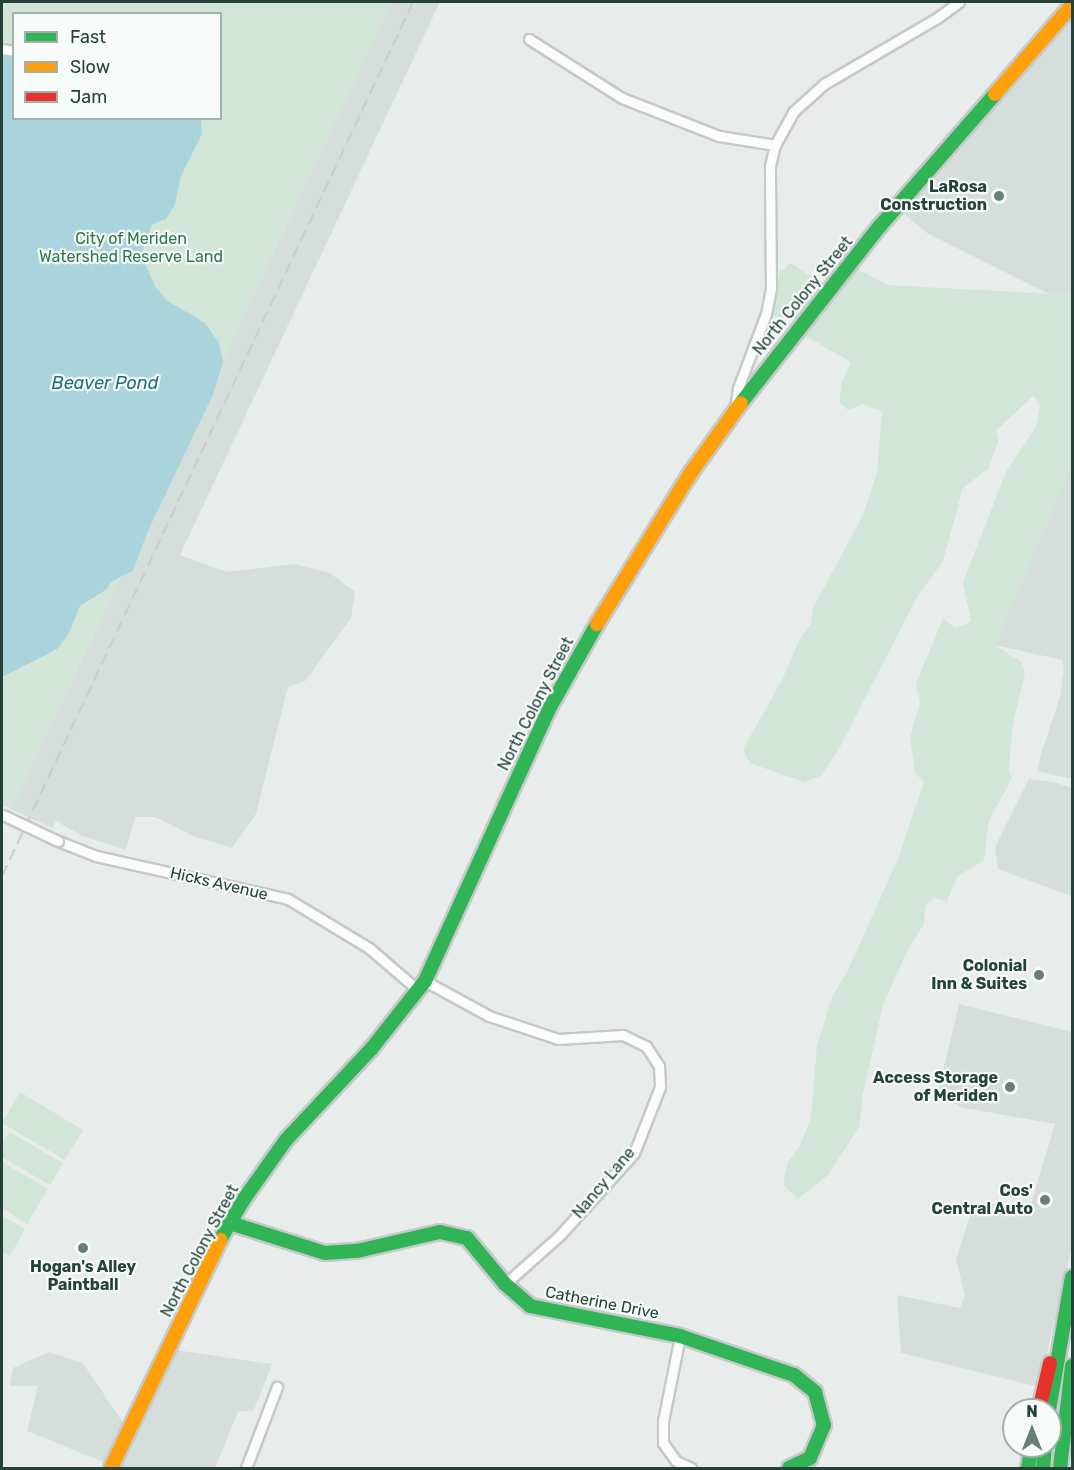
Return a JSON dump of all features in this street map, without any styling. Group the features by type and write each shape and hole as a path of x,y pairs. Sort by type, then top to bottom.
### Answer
{"main road":[{"name":"North Colony Street","path":"111,1468 230,1223 286,1140 372,1048 421,985 549,709 617,588 690,474 735,410 880,226 1072,5"},
{"name":"Catherine Drive","path":"230,1223 311,1250 340,1253 440,1232 466,1238 505,1284 530,1306 680,1336 794,1375 815,1392 824,1425 810,1458 789,1468"},
{"path":"1051,1398 1072,1278"},
{"path":"1042,1398 1051,1357 1060,1338"},
{"path":"1060,1468 1072,1366"}],"street":[{"path":"735,410 738,388 766,314 771,289 770,166 775,145 794,112 824,84 938,18 959,2"},
{"path":"529,39 622,98 719,136 775,145"},
{"name":"Hicks Avenue","path":"2,814 57,841 96,856 288,899 369,948 421,985"},
{"name":"Nancy Lane","path":"421,985 489,1016 558,1039 623,1035 646,1046 659,1066 660,1087 634,1152 560,1235 505,1284"},
{"path":"680,1336 663,1420 663,1443 676,1461 691,1468"},
{"path":"246,1468 277,1387"}],"shaded area":[{"path":"391,2 440,2 180,555 227,572 295,564 330,573 355,592 351,618 305,681 288,687 256,814 232,848 193,836 155,817 135,817 126,850 82,836 56,821 52,828 11,809 120,578 133,571 148,531 213,395 223,359"},
{"path":"1072,20 1072,295 1049,294 927,233 904,214"},
{"path":"1072,464 1072,779 1038,771 1040,757 1060,697 1064,669 1062,660 994,645"},
{"path":"1029,779 1054,782 1072,788 1071,896 998,869 995,847"},
{"path":"959,1004 1072,1032 1072,1247 1039,1387 901,1353 897,1295 960,1308 965,1296 956,1259 974,1203 1030,1207 1055,1124 960,1107 938,1092"},
{"path":"176,1350 272,1364 254,1410 238,1412 215,1468 118,1468 27,1431 38,1386 10,1386 13,1368 49,1352 83,1363 124,1424 138,1431"}],"green space":[{"name":"Beaver Pond","path":"2,2 391,2 11,809 2,805"},
{"path":"790,263 823,283 797,318 770,316 780,270 784,270"},
{"path":"856,268 887,285 1072,295 1072,465 994,645 1021,661 1025,672 1012,729 1009,769 1012,779 989,820 984,860 957,877 947,901 934,898 925,906 924,924 908,949 883,1005 863,1094 859,1127 828,1175 798,1199 783,1185 788,1162 800,1146 811,1117 817,1045 832,997 848,970 898,859 924,782 915,773 910,738 920,702 916,684 943,618 955,628 971,622 963,582 1006,472 1036,427 1040,405 1033,396 996,431 998,442 989,468 963,488 943,561 917,597 840,747 821,776 804,782 750,763 743,749 782,680 799,641 811,623 813,608 863,515 877,472 882,412 863,404 848,410 839,402 842,382 851,362 802,334"},
{"path":"20,1092 83,1130 65,1160 2,1123"},
{"path":"9,1132 63,1163 50,1185 2,1157 2,1144"},
{"path":"2,1162 48,1189 27,1224 2,1208"},
{"path":"2,1216 25,1229 10,1256 2,1252"}],"water":[{"name":"Beaver Pond","path":"2,55 12,57 12,120 201,120 202,134 181,176 175,204 166,219 152,224 143,248 147,269 155,286 166,300 205,323 219,343 223,362 213,395 148,531 133,571 111,582 107,589 80,606 69,633 57,649 2,677"}],"railway":[{"path":"2,876 413,2"}],"traffic: fast":[{"path":"741,403 880,226 995,94"},
{"path":"220,1240 244,1199 286,1140 372,1048 425,981 549,709 597,624"},
{"path":"230,1223 325,1253 357,1251 440,1232 467,1238 505,1284 530,1306 680,1336 794,1375 815,1392 824,1425 810,1458 789,1468"},
{"path":"1051,1398 1072,1277"},
{"path":"1060,1468 1072,1366"},
{"path":"1028,1468 1030,1458"},
{"path":"1043,1468 1044,1458"}],"traffic: slow":[{"path":"995,94 1072,5"},
{"path":"597,624 690,474 741,403"},
{"path":"111,1468 220,1240"}],"traffic: jam":[{"path":"1042,1398 1050,1363"}],"place":[{"name":"LaRosa Construction","path":"999,196"},
{"name":"Colonial Inn & Suites","path":"1039,975"},
{"name":"Access Storage of Meriden","path":"1010,1087"},
{"name":"Cos' Central Auto","path":"1045,1200"},
{"name":"Hogan's Alley Paintball","path":"83,1248"}],"park label":[{"name":"City of Meriden Watershed Reserve Land","path":"131,248"}]}
